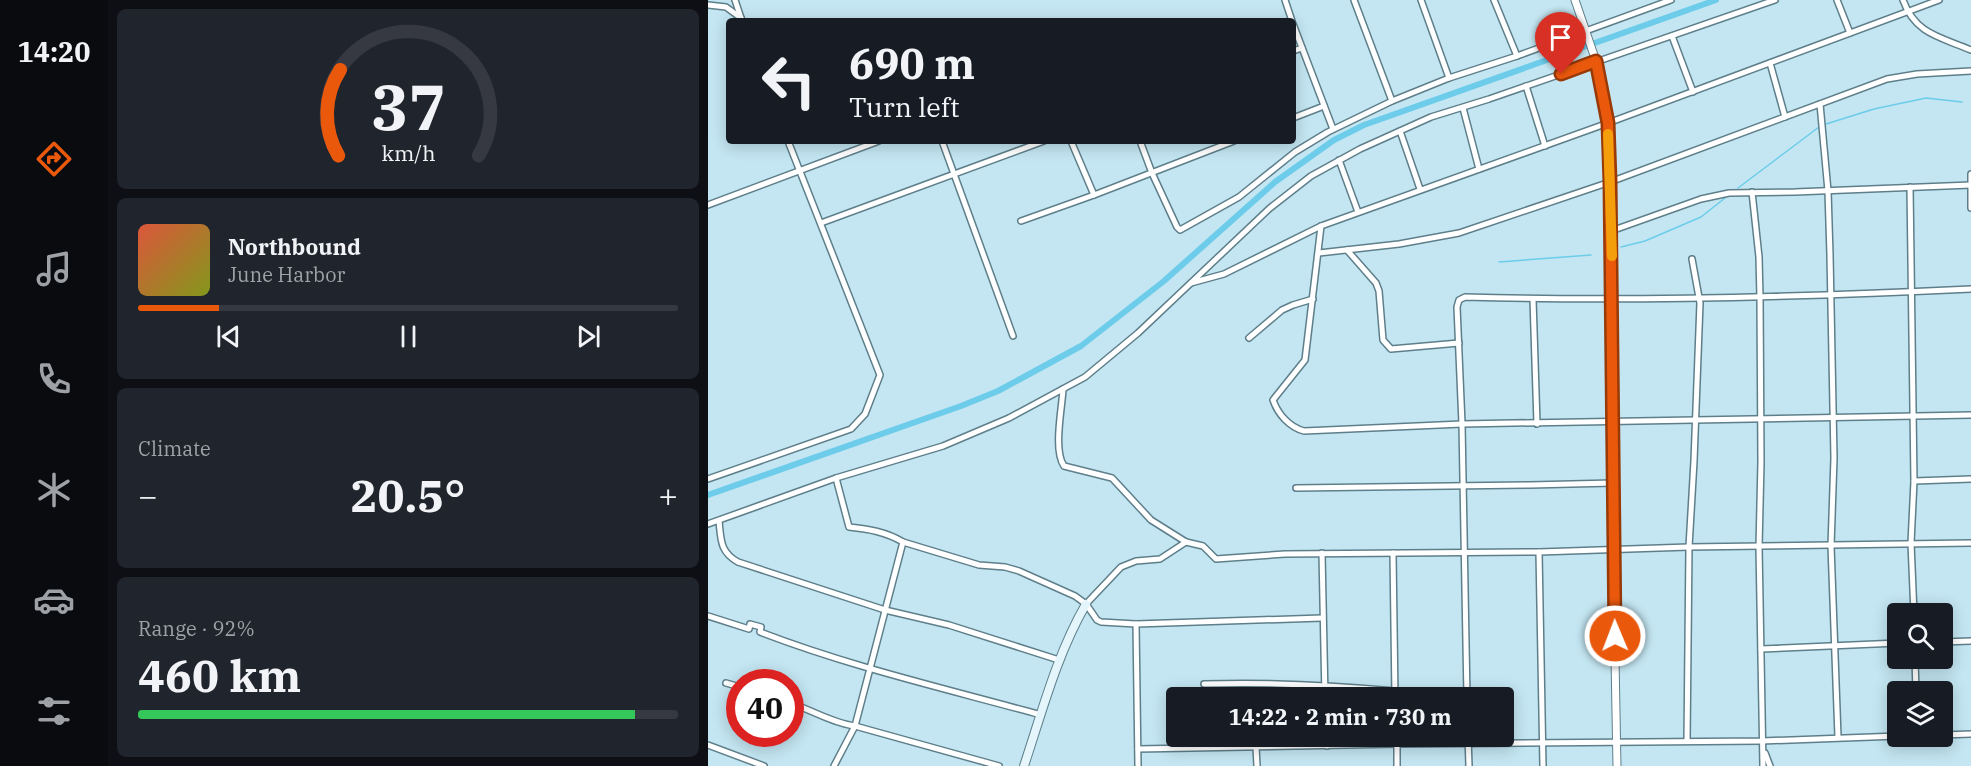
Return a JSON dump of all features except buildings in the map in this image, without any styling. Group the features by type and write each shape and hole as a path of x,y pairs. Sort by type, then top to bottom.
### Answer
{"main road":[{"path":"1024,766 1059,660 1086,604"}],"street":[{"path":"735,0 741,18"},
{"path":"1285,0 1290,18"},
{"path":"1354,0 1392,101"},
{"path":"1422,0 1449,78"},
{"path":"1494,0 1517,57"},
{"path":"1575,0 1595,58 1608,123 1617,766"},
{"path":"1141,144 1176,227 1180,230 1239,197 1295,152 1333,129 1392,101 1449,78 1588,35 1660,2 1671,0"},
{"path":"708,524 836,478 943,446 1009,418 1086,377 1270,208 1311,176 1360,149 1431,117 1526,86 1595,58 1672,36 1775,0"},
{"path":"1837,0 1850,33"},
{"path":"1903,0 1908,12 1923,30 1971,50"},
{"path":"1189,283 1224,274 1321,226 1358,212 1693,92 1939,0"},
{"path":"708,4 726,8 740,18"},
{"path":"1296,33 1333,129"},
{"path":"1672,36 1693,92"},
{"path":"1296,50 1302,48"},
{"path":"1770,63 1785,117"},
{"path":"1319,253 1399,244 1459,233 1610,182 1887,80 1970,71 1971,79"},
{"path":"1526,86 1545,146"},
{"path":"1820,104 1828,191 1831,296 1833,417 1831,546 1838,737"},
{"path":"1296,117 1324,106"},
{"path":"1463,108 1479,169"},
{"path":"1400,131 1420,189"},
{"path":"708,479 851,429 865,414 880,375 789,144"},
{"path":"708,206 864,144"},
{"path":"943,144 1012,336"},
{"path":"821,223 1036,144"},
{"path":"1072,144 1094,195"},
{"path":"1021,221 1226,144"},
{"path":"1339,160 1358,212"},
{"path":"1971,174 1971,208"},
{"path":"1611,231 1701,200 1729,193 1971,184"},
{"path":"1910,187 1914,481 1911,543 1914,603"},
{"path":"1752,192 1761,298 1759,547 1763,766"},
{"path":"1321,226 1305,360 1273,400 1275,407 1295,428 1304,430 1462,424 1971,415"},
{"path":"1347,250 1376,283 1379,291 1383,340 1390,350 1459,343"},
{"path":"1687,741 1689,548 1700,297 1692,259"},
{"path":"1467,687 1462,424 1457,307 1459,300 1465,297 1761,298 1971,289"},
{"path":"1533,299 1537,424"},
{"path":"1249,338 1282,310 1313,300"},
{"path":"1064,389 1059,440 1060,456 1064,466 1112,478 1150,520 1186,542 1203,546 1216,559 1322,553 1539,552 1971,543"},
{"path":"836,478 849,526 873,529 903,542 979,565 1012,568 1068,592 1086,604 1101,622 1136,624 1322,618"},
{"path":"1914,481 1971,479"},
{"path":"1296,488 1613,483"},
{"path":"719,520 725,553 738,562 885,610 949,625 1059,660"},
{"path":"834,766 855,726 903,542"},
{"path":"1086,604 1121,567 1136,561 1160,559 1186,542"},
{"path":"1539,552 1543,766"},
{"path":"1322,553 1324,685"},
{"path":"1393,553 1395,687"},
{"path":"708,616 749,629 750,624 761,627 760,632 870,669 1041,715"},
{"path":"1136,624 1138,766"},
{"path":"1953,642 1971,641"},
{"path":"1761,649 1887,644"},
{"path":"1204,684 1255,683 1340,687"},
{"path":"804,708 840,724 855,726 999,766"},
{"path":"1953,735 1971,734"},
{"path":"1514,741 1617,743 1887,736"},
{"path":"1762,741 1770,766"},
{"path":"708,746 764,766"},
{"path":"1138,750 1256,747 1257,766"},
{"path":"1397,747 1397,766"},
{"path":"1468,747 1469,766"}],"waterway":[{"path":"708,495 961,406 998,391 1081,346 1164,281 1275,182 1334,140 1364,125 1716,0"},
{"path":"1826,124 1874,109 1926,98 1962,102"},
{"path":"1738,188 1819,127"},
{"path":"1621,247 1645,241 1701,217 1725,198"},
{"path":"1499,262 1591,255"}],"slow traffic":[{"path":"1608,134 1612,256"}],"route":[{"path":"1561,74 1596,61 1608,123 1615,636"}]}
